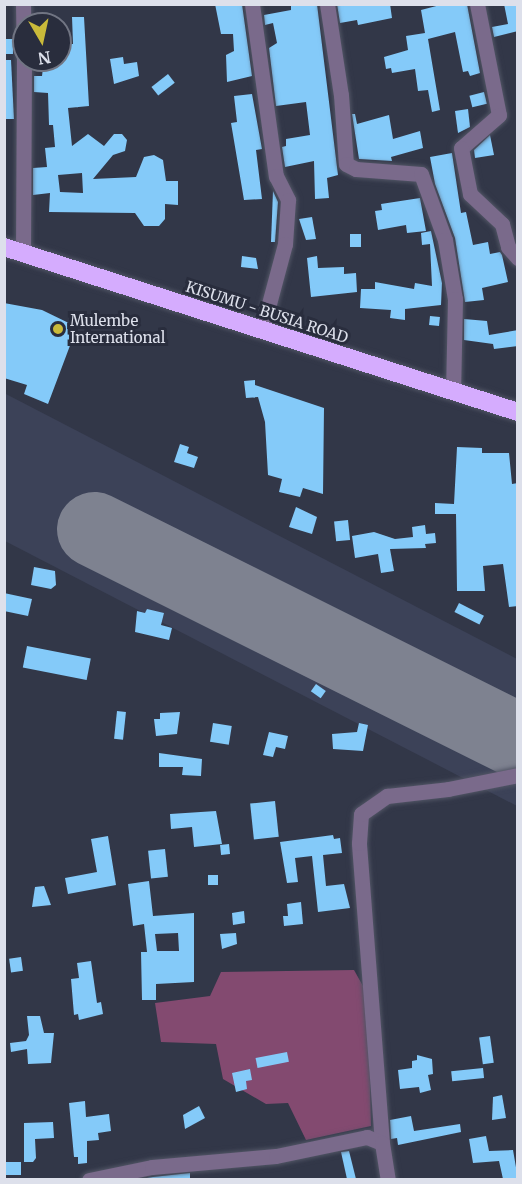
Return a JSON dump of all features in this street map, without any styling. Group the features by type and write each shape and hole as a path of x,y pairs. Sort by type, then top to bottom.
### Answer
{"highway":[{"name":"KISUMU - BUSIA ROAD","path":"4,247 518,412"}],"street":[{"path":"252,4 276,176 288,200 280,267 262,330"},
{"path":"327,4 341,95 346,165 356,169 421,174 446,240 455,299 453,391"},
{"path":"477,4 499,115 461,148 470,194 502,224 508,248 518,258"},
{"path":"23,253 24,72"},
{"path":"388,1179 382,1143 359,843 361,814 387,796 448,789 518,775"},
{"path":"89,1179 152,1167 276,1156 367,1137 382,1143"}],"shaded area":[{"path":"4,393 517,659 517,806 5,541"},
{"path":"354,970 368,995 371,1126 306,1140 288,1103 266,1104 223,1079 216,1044 161,1042 155,1003 210,996 221,972"}],"building":[{"path":"215,4 242,4 252,76 227,82 226,55 234,51 233,34 221,34"},
{"path":"317,4 338,175 327,178 329,198 315,199 314,161 285,167 282,147 286,146 286,139 310,135 306,102 276,106 269,48 277,43 273,23 265,25 264,15 291,10 291,6"},
{"path":"337,4 390,4 392,18 358,25 357,20 340,23"},
{"path":"444,4 467,4 480,73 470,76 468,71 463,72 455,32 428,39 440,110 432,112 428,90 418,91 415,69 392,73 391,68 386,69 384,57 408,50 406,36 425,33 421,10"},
{"path":"504,4 518,4 518,31 494,37 492,27 508,24"},
{"path":"72,17 84,17 89,106 68,108 72,146 88,134 104,146 114,134 122,134 127,140 125,151 113,155 93,179 136,177 144,157 154,155 163,160 166,181 178,181 178,205 165,204 165,219 159,226 144,226 135,213 49,212 50,193 33,195 33,168 47,167 45,148 55,147 53,125 49,125 48,93 34,92 34,76 42,76 42,72 72,72","holes":["82,173 83,193 60,192 58,175"]},
{"path":"4,39 12,39 12,54 4,54"},
{"path":"123,57 124,64 137,62 139,76 114,84 110,59"},
{"path":"4,60 11,60 14,119 4,119"},
{"path":"168,74 175,83 158,96 151,87"},
{"path":"484,92 487,104 472,107 469,96"},
{"path":"252,94 262,149 256,150 262,199 244,200 231,123 237,122 234,96"},
{"path":"468,109 470,127 458,133 455,111"},
{"path":"352,114 355,114 357,124 389,115 393,139 420,131 423,148 391,157 392,161 359,159"},
{"path":"490,135 494,155 475,158 474,150"},
{"path":"452,153 461,213 466,212 473,245 488,242 490,254 500,252 508,282 482,288 484,300 465,302 455,238 435,184 430,157"},
{"path":"273,191 278,202 275,242 271,242"},
{"path":"420,198 426,231 407,233 406,225 378,230 375,211 382,210 381,204"},
{"path":"312,217 316,239 306,240 299,219"},
{"path":"431,231 442,283 441,305 405,309 405,320 390,318 391,310 360,308 361,289 375,289 375,282 414,289 415,283 432,286 430,244 422,245 421,233"},
{"path":"350,234 361,234 361,247 350,247"},
{"path":"242,256 256,258 258,269 241,267"},
{"path":"317,256 318,268 344,267 344,274 356,273 357,292 311,297 307,258"},
{"path":"4,303 42,310 77,327 48,404 24,394 27,385 4,378"},
{"path":"430,316 440,317 439,326 429,325"},
{"path":"464,319 487,321 489,335 518,330 518,346 494,349 493,344 464,340"},
{"path":"255,380 255,385 324,408 323,494 303,488 300,497 279,492 282,479 268,475 265,422 258,397 246,398 244,381"},
{"path":"180,444 189,447 187,453 198,457 194,468 174,462"},
{"path":"457,447 482,448 482,453 509,453 512,484 518,483 518,606 509,607 503,564 483,566 485,591 457,591 456,514 435,514 435,503 454,504"},
{"path":"296,507 317,517 312,534 289,527"},
{"path":"348,520 350,540 336,541 334,521"},
{"path":"425,525 426,534 435,533 436,543 425,544 426,548 390,549 394,571 381,573 378,554 355,558 352,536 374,532 395,539 413,537 412,527"},
{"path":"34,567 55,571 56,585 51,589 31,585"},
{"path":"4,593 32,599 28,616 4,611"},
{"path":"459,603 484,616 479,625 454,612"},
{"path":"147,609 164,613 161,625 172,628 169,640 135,632 137,611 145,613"},
{"path":"27,646 91,658 87,680 23,668"},
{"path":"316,684 326,691 321,698 311,691"},
{"path":"117,711 126,712 123,740 114,739"},
{"path":"180,712 177,734 156,736 154,719 160,719 160,713"},
{"path":"213,723 232,726 229,745 210,742"},
{"path":"359,723 368,725 363,751 333,749 332,734 357,732"},
{"path":"269,732 288,736 285,749 276,747 273,757 263,755"},
{"path":"159,753 202,759 201,776 182,775 183,767 159,767"},
{"path":"275,801 279,837 254,839 250,804"},
{"path":"216,811 222,844 194,847 192,827 171,829 170,814"},
{"path":"333,835 334,839 340,838 342,853 323,855 326,886 344,884 350,908 318,912 312,856 295,858 298,882 287,883 280,842"},
{"path":"108,836 116,885 68,894 65,878 97,872 91,839"},
{"path":"229,844 230,854 221,855 220,845"},
{"path":"165,849 168,877 151,879 148,851"},
{"path":"208,875 218,875 218,885 208,885"},
{"path":"149,881 153,916 194,913 194,982 156,984 156,1000 142,1000 141,952 147,952 144,924 133,926 128,884","holes":["178,933 179,951 157,951 155,934"]},
{"path":"44,886 51,905 32,907 35,887"},
{"path":"301,902 303,924 284,926 283,916 288,916 287,904"},
{"path":"244,911 245,923 233,925 232,913"},
{"path":"236,933 237,944 222,949 220,934"},
{"path":"21,957 23,971 11,973 9,959"},
{"path":"91,961 97,1003 101,1002 103,1014 79,1020 78,1014 74,1015 71,979 79,978 77,963"},
{"path":"27,1016 40,1016 44,1033 54,1033 51,1063 28,1064 27,1049 11,1052 10,1043 26,1041 29,1035"},
{"path":"490,1036 494,1063 483,1064 479,1038"},
{"path":"287,1052 289,1062 257,1068 256,1058"},
{"path":"417,1055 432,1059 433,1074 428,1075 431,1090 420,1093 419,1087 400,1089 398,1070 412,1068 412,1061 417,1060"},
{"path":"483,1068 484,1078 452,1081 451,1071"},
{"path":"250,1069 252,1080 246,1081 247,1089 236,1092 232,1073"},
{"path":"502,1095 506,1118 492,1120 493,1097"},
{"path":"85,1101 86,1117 109,1114 111,1131 98,1133 99,1140 87,1141 87,1163 78,1164 78,1157 74,1157 69,1103"},
{"path":"199,1106 205,1118 185,1129 183,1115"},
{"path":"411,1116 414,1131 460,1124 461,1132 398,1145 397,1138 391,1139 390,1120"},
{"path":"53,1122 54,1138 35,1139 36,1158 33,1162 24,1162 24,1123"},
{"path":"486,1136 489,1151 513,1150 518,1179 503,1179 499,1161 473,1163 469,1139"},
{"path":"349,1151 356,1179 347,1179 341,1152"},
{"path":"4,1162 21,1162 21,1175 4,1175"},
{"path":"190,1173 190,1179 140,1179 153,1177"}],"runway":[{"path":"94,529 518,740"}],"place":[{"name":"Mulembe International","path":"58,329"}]}
